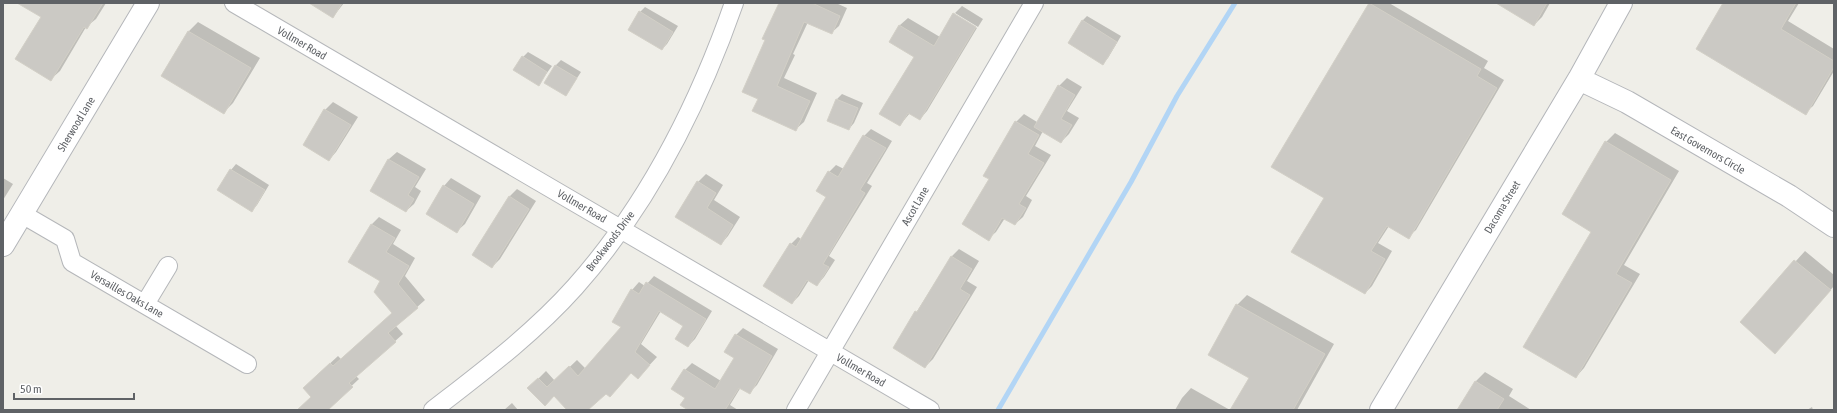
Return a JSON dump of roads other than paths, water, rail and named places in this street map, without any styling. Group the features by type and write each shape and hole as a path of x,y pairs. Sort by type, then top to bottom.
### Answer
{"street":[{"name":"Sherwood Lane","path":"3,245 148,3"},
{"name":"Vollmer Road","path":"234,3 930,410"},
{"name":"Brookwoods Drive","path":"433,410 509,351 574,288 622,230 673,147 703,85 734,3"},
{"name":"Ascot Lane","path":"796,410 1034,3"},
{"name":"Dacoma Street","path":"1381,410 1579,79 1621,3"},
{"name":"East Governors Circle","path":"1579,79 1627,102 1789,196 1834,226"},
{"name":"Versailles Oaks Lane","path":"22,214 65,239 72,262 246,364"},
{"path":"145,304 168,266"}],"waterway":[{"path":"998,410 1131,182 1177,96 1235,3"}]}
